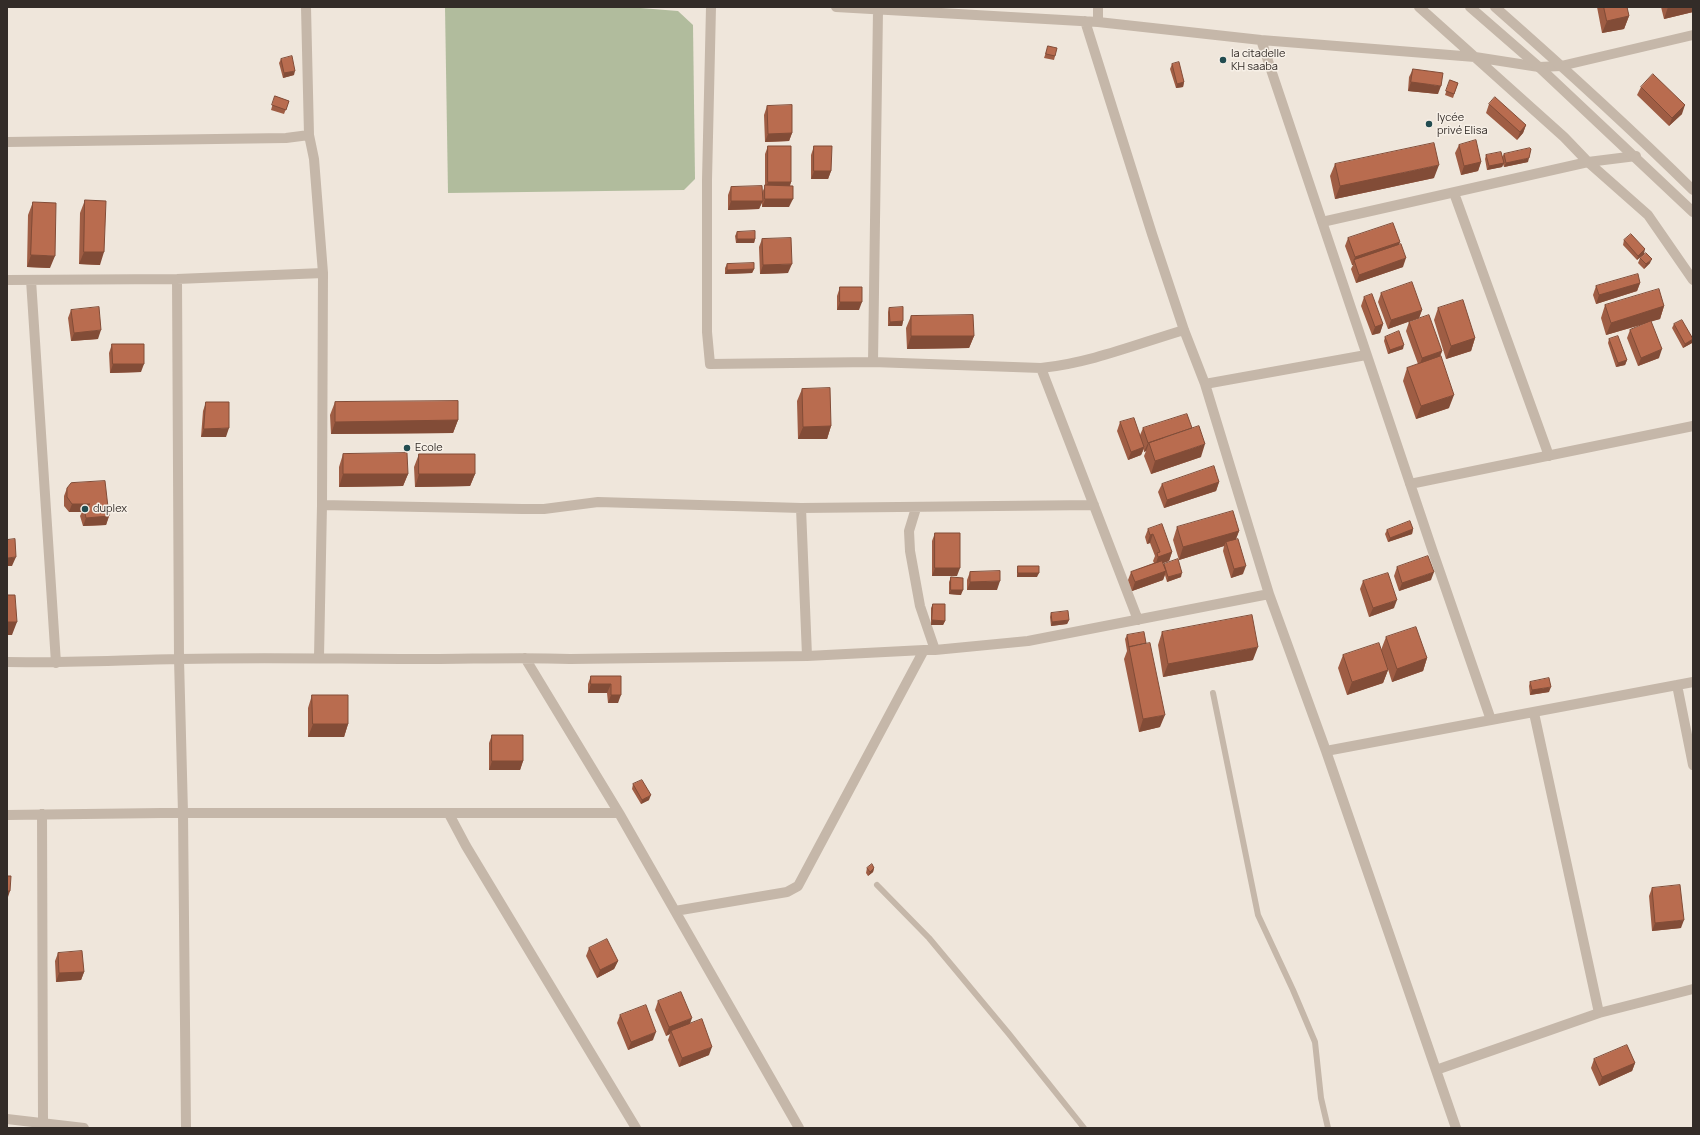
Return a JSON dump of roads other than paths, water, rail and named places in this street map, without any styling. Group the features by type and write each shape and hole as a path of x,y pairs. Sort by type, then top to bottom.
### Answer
{"street":[{"path":"306,7 309,135 314,159 323,273 322,504 319,657"},
{"path":"711,7 707,180 707,332 709,364 873,362 1041,368 1060,366 1099,357 1184,330"},
{"path":"836,7 878,10 931,9 1098,22 1261,40 1475,57 1539,67 1562,66 1693,35"},
{"path":"1098,7 1098,22"},
{"path":"1419,7 1564,136 1588,162 1648,215 1693,280"},
{"path":"1470,7 1539,67 1636,156 1693,212"},
{"path":"1495,7 1562,66 1656,153 1693,190"},
{"path":"873,362 878,10"},
{"path":"1085,21 1184,330 1205,384 1269,594 1326,751 1456,1128"},
{"path":"1261,40 1366,355 1491,720"},
{"path":"7,142 286,138 309,135"},
{"path":"1322,222 1588,162 1636,156"},
{"path":"1454,193 1549,456"},
{"path":"7,280 177,279 323,273"},
{"path":"177,279 179,659 183,814 186,1128"},
{"path":"31,280 56,663"},
{"path":"1205,384 1366,355"},
{"path":"1041,368 1138,620"},
{"path":"1410,484 1693,426"},
{"path":"322,504 537,509 598,502 801,508 1094,505"},
{"path":"801,508 807,656"},
{"path":"916,508 908,531 910,551 920,606 935,650"},
{"path":"7,662 56,663 319,657 424,659 807,656 935,650 1028,640 1269,594"},
{"path":"675,911 787,892 798,886 924,650"},
{"path":"525,658 619,813 799,1128"},
{"path":"1326,751 1693,682"},
{"path":"1677,685 1693,765"},
{"path":"1534,713 1599,1013"},
{"path":"7,815 619,813"},
{"path":"42,814 43,1123"},
{"path":"448,814 636,1128"},
{"path":"1436,1070 1599,1013 1693,989"},
{"path":"7,1119 84,1128"}],"lane":[{"path":"1213,693 1258,915 1293,990 1314,1042 1321,1098 1328,1128"},
{"path":"877,885 929,938 1009,1034 1084,1128"}],"place":[{"name":"la citadelle KH saaba","path":"1223,60"},
{"name":"lycée privé Elisa","path":"1429,124"},
{"name":"Ecole","path":"407,448"},
{"name":"duplex","path":"85,509"}]}
